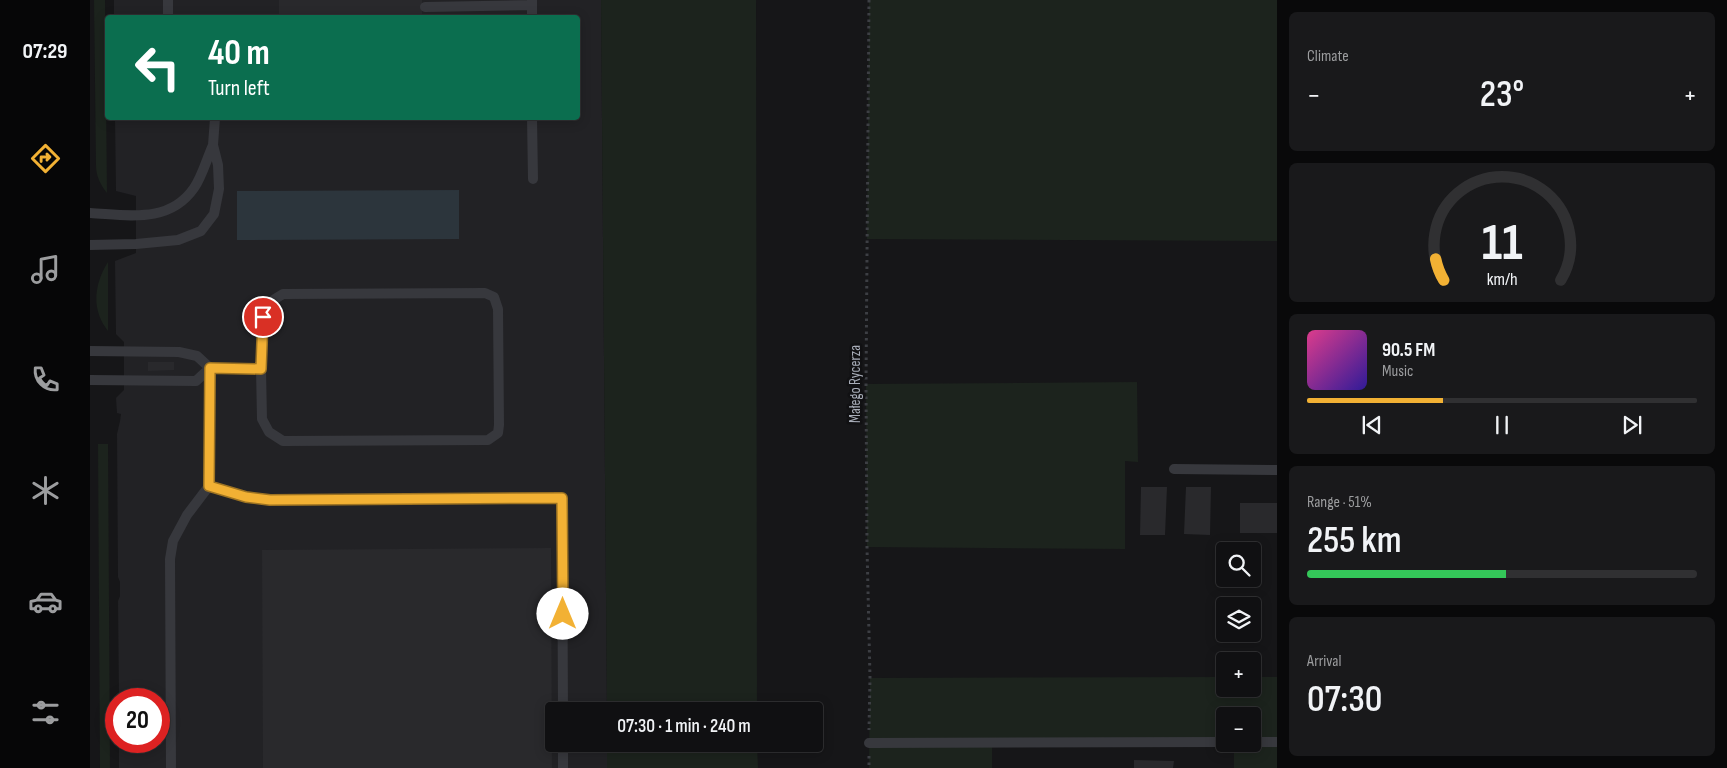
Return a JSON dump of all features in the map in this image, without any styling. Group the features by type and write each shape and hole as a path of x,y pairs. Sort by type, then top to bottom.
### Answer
{"lane":[{"path":"168,0 168,15"},
{"path":"425,7 532,3"},
{"path":"90,245 136,244 178,240 201,231 214,214 219,189 218,165 213,145 215,120"},
{"path":"532,120 533,179"},
{"path":"90,213 149,215 178,206 195,188 213,145"},
{"path":"485,293 494,297 498,309 498,433 488,440 283,441 269,432 262,419 261,369 263,317 270,302 283,294 485,293"},
{"path":"90,351 179,352 197,356 210,368 261,369"},
{"path":"90,380 196,381 210,368"},
{"path":"171,768 170,559 173,540 187,515 209,486 210,368"},
{"path":"1174,470 1277,470"},
{"path":"209,486 246,497 270,500 562,498 563,702"},
{"path":"869,743 1216,742"},
{"path":"1261,742 1277,742"},
{"path":"563,752 564,768"}],"path":[{"name":"Małego Rycerza","path":"869,0 866,384 870,678 869,768"}],"shaded area":[{"path":"94,0 105,0 107,193 99,180 96,169"},
{"path":"114,0 601,0 607,702 545,702 545,752 607,752 607,768 119,768 119,753 170,753 170,688 119,688 118,601 120,582 118,577 117,434 121,414 117,413 116,398 124,390 124,342 116,334 115,261 136,253 136,196 116,191 115,120 580,120 580,15 114,15"},
{"path":"601,0 756,0 757,702 607,702"},
{"path":"869,0 1277,0 1277,241 867,239"},
{"path":"459,190 459,239 237,240 237,191"},
{"path":"108,262 108,331 99,314 96,297 103,270"},
{"path":"1137,382 1138,462 1125,461 1125,549 867,547 866,384"},
{"path":"98,444 108,444 110,688 105,688 105,753 110,753 110,768 100,768"},
{"path":"1216,677 1216,697 1261,697 1261,677 1277,677 1277,768 1234,768 1234,752 1261,752 1261,707 1216,707 1216,742 992,742 992,768 869,768 870,678"},
{"path":"607,752 757,752 758,768 607,768"}],"building":[{"path":"279,0 422,0 422,15 279,15"},
{"path":"148,362 174,362 174,370 148,371"},
{"path":"1141,487 1167,487 1165,535 1140,535"},
{"path":"1186,487 1211,487 1210,535 1184,534"},
{"path":"1240,503 1277,503 1277,533 1240,533"},
{"path":"551,548 552,702 545,702 545,752 552,752 552,768 263,768 262,550"},
{"path":"1134,760 1174,761 1173,768 1134,768"}],"route":[{"path":"263,317 261,369 210,368 209,486 246,497 270,500 562,498 563,614"}]}
